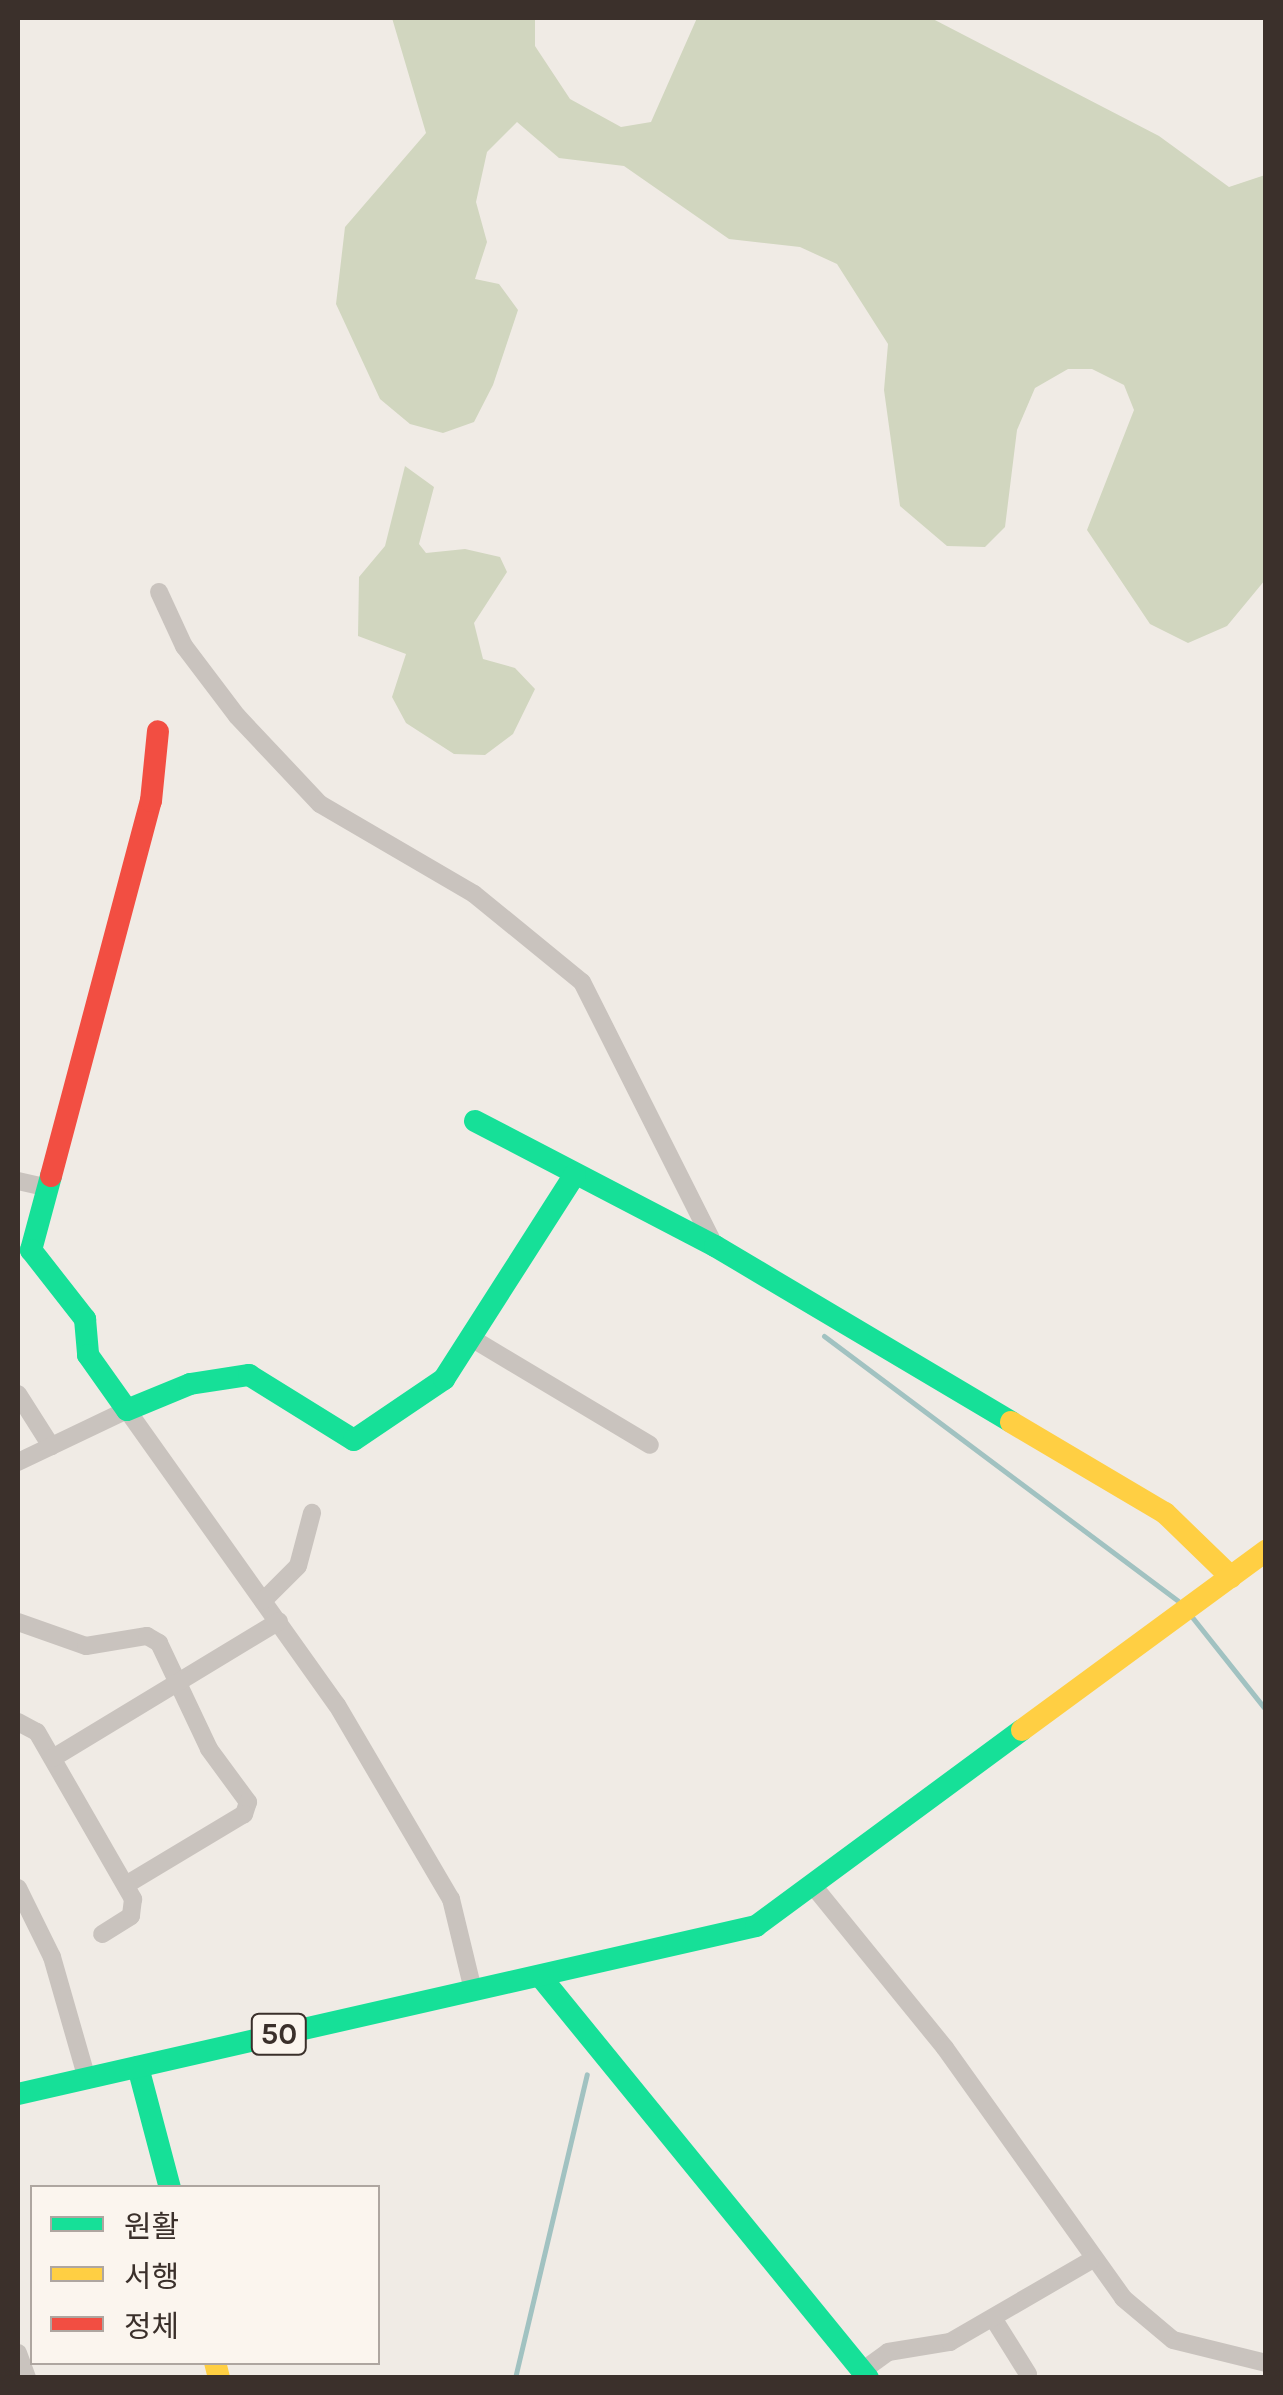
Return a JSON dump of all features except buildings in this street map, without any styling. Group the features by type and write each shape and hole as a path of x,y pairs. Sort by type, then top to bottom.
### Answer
{"street":[{"path":"158,592 184,646 308,793 502,914 582,982 714,1246"},
{"path":"158,730 150,801 24,1254 85,1319 88,1354 279,1621 451,1899 473,1990"},
{"path":"475,1121 714,1246 1165,1514 1232,1577"},
{"path":"18,1462 190,1384 249,1375 354,1440 444,1379 575,1174"},
{"path":"18,1181 43,1187"},
{"path":"472,1340 650,1445"},
{"path":"18,1394 51,1446"},
{"path":"264,1601 298,1566 312,1512"},
{"path":"1090,2262 950,2342 888,2352 865,2374 540,1976 712,1942 815,1888 1266,1552"},
{"path":"54,1758 279,1621"},
{"path":"18,1622 86,1646 146,1636 180,1678 210,1749 248,1802 244,1814 126,1884"},
{"path":"18,1722 54,1758 126,1884 132,1916 102,1934"},
{"path":"18,1888 52,1957 87,2079"},
{"path":"815,1888 945,2048 1090,2262 1173,2340 1266,2364"},
{"name":"50","path":"18,2094 540,1976"},
{"path":"138,2068 169,2185"},
{"path":"993,2318 1028,2374"},
{"path":"18,2352 27,2378"}],"green space":[{"path":"392,18 535,18 535,46 570,99 621,127 651,122 697,18 931,18 1159,136 1229,187 1265,175 1265,580 1227,626 1188,643 1150,624 1087,530 1134,410 1124,385 1092,369 1068,369 1035,388 1017,430 1005,527 985,547 947,546 900,506 884,390 888,344 837,264 800,247 729,239 624,166 559,158 517,122 487,152 476,202 487,242 475,279 499,284 518,310 493,385 474,422 443,433 410,424 380,399 336,304 345,227 426,133"},
{"path":"405,466 434,487 419,544 426,553 465,549 500,557 507,572 474,623 483,659 515,668 535,689 513,734 485,755 454,754 406,723 392,697 406,654 358,636 359,577 385,546"}],"waterway":[{"path":"824,1336 1178,1601"},
{"path":"1192,1617 1266,1710"},
{"path":"515,2378 587,2074"}],"traffic: fast":[{"path":"475,1121 715,1246 1011,1422"},
{"path":"51,1176 31,1250 85,1319 88,1355 127,1410 190,1384 249,1375 354,1440 444,1379 575,1174"},
{"path":"18,2094 756,1926 1022,1730"},
{"path":"540,1976 868,2378"},
{"path":"138,2067 169,2185"}],"traffic: slow":[{"path":"1011,1422 1165,1513 1231,1577"},
{"path":"1022,1730 1266,1551"},
{"path":"216,2365 219,2378"}],"traffic: jam":[{"path":"51,1176 151,801 158,731"}]}
